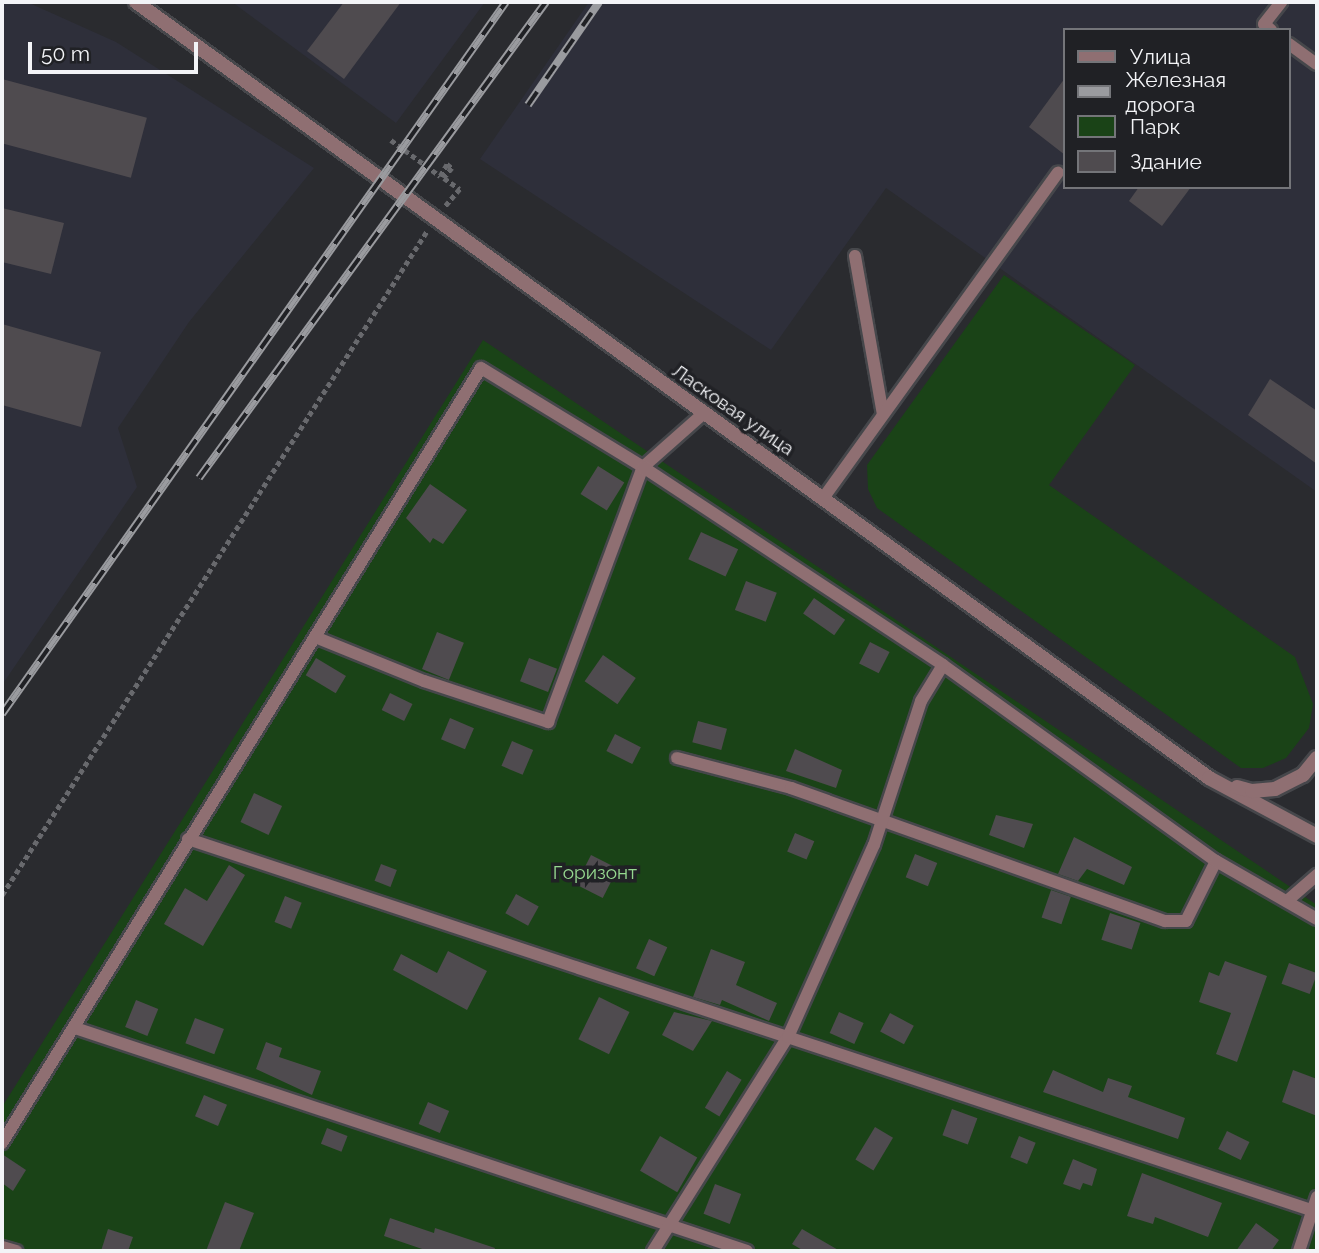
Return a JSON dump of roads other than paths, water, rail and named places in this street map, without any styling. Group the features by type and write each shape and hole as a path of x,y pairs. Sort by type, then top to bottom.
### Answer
{"street":[{"name":"Ласковая улица","path":"136,2 1209,778 1317,836"},
{"path":"1209,778 1252,792 1275,789 1303,775 1317,758"}],"lane":[{"path":"1269,28 1264,24 1281,2"},
{"path":"1291,45 1317,64"},
{"path":"824,497 1058,173"},
{"path":"855,256 883,414"},
{"path":"2,1143 481,368 643,467 943,665 1216,861 1317,919"},
{"path":"315,636 424,681 548,722 643,467 703,414"},
{"path":"653,1251 788,1037 881,820 921,701 943,665"},
{"path":"677,758 791,788 1164,921 1186,921 1216,861"},
{"path":"188,839 1315,1211"},
{"path":"1287,901 1317,875"},
{"path":"75,1028 747,1251"},
{"path":"1298,1251 1315,1211 1317,1197"},
{"path":"2,1247 16,1251"}],"railway":[{"path":"2,714 506,2"},
{"path":"199,478 546,2"},
{"path":"528,105 599,2"}],"park label":[{"name":"Горизонт","path":"595,873"}]}
